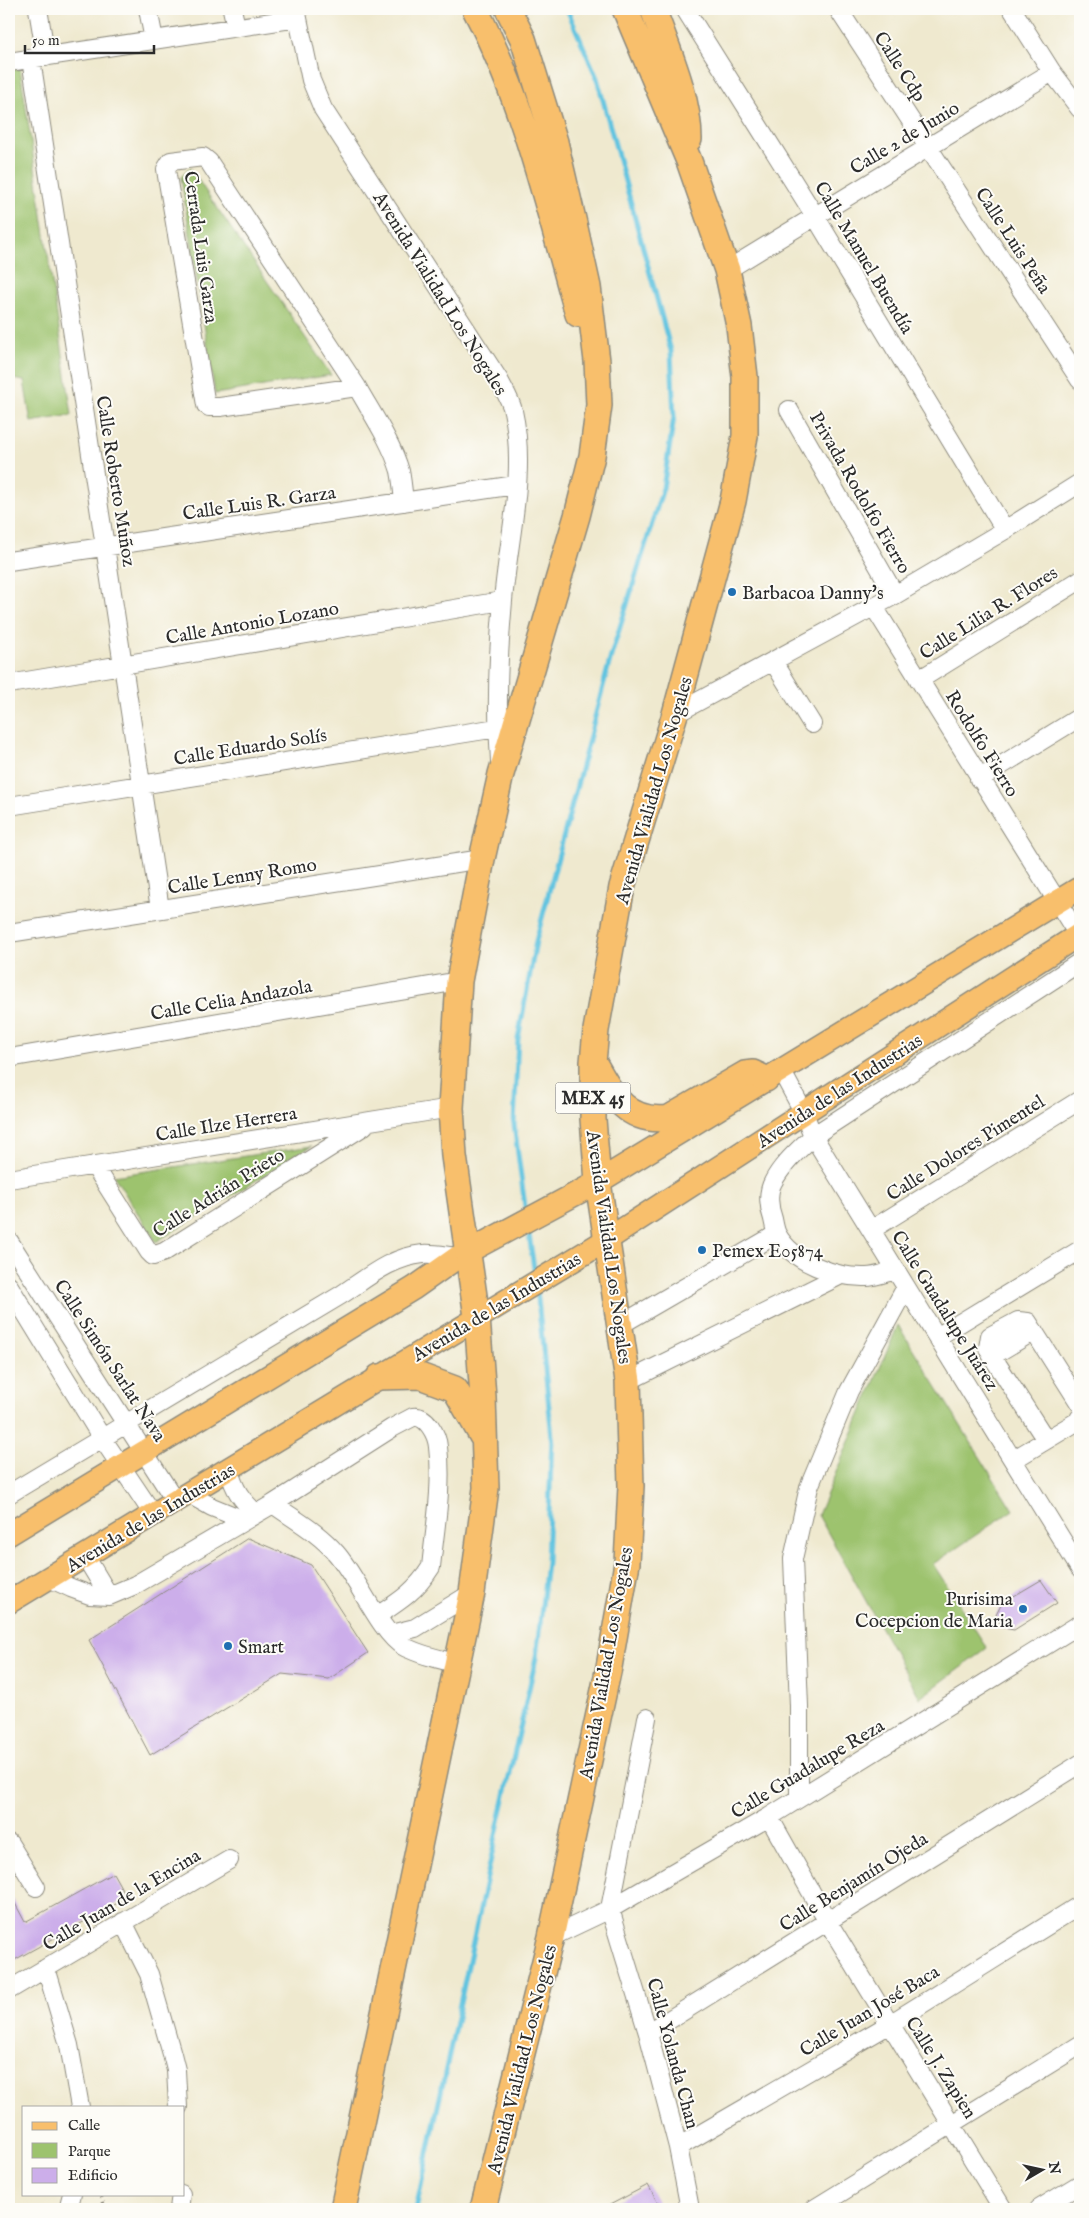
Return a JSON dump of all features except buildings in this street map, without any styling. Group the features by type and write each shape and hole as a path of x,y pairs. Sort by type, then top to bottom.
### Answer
{"highway":[{"path":"475,9 508,79 535,163 580,323 597,361"},
{"name":"Avenida Vialidad Los Nogales","path":"343,2209 458,1664 472,1593 486,1488 477,1317 462,1255 451,1108 460,981 482,859 501,774 550,612 592,456 599,405 597,361 588,287 555,142 523,40 508,9"},
{"name":"Avenida Vialidad Los Nogales","path":"483,2209 504,2132 551,1937 608,1667 627,1563 631,1486 628,1381 598,1182 593,1119 593,1062 596,1030 622,887 675,714 733,501 745,436 745,377 739,326 726,270 689,161 625,9"},
{"path":"653,9 682,94 689,128 689,161"},
{"path":"593,1062 613,1096 627,1109 641,1117 658,1119 669,1118 745,1074 774,1075"},
{"path":"379,1377 420,1376 455,1389 484,1440"},
{"path":"492,2209 504,2132"}],"main road":[{"path":"9,1534 414,1288 462,1255 598,1182 1080,888"},
{"name":"Avenida de las Industrias","path":"9,1602 229,1470 477,1317 555,1272 1080,936"}],"street":[{"name":"Calle Roberto Muñoz","path":"38,9 39,58 106,547 160,909"},
{"path":"148,9 154,40"},
{"path":"232,9 236,27"},
{"name":"Calle Manuel Buendía","path":"685,9 815,216 1005,530"},
{"name":"Calle Cdp","path":"838,9 928,147"},
{"path":"1012,9 1052,72 1080,109"},
{"path":"9,62 236,27 297,13"},
{"name":"Avenida Vialidad Los Nogales","path":"297,13 312,80 323,109 499,380 513,409 518,442 516,485 502,601 497,728 501,774"},
{"name":"Calle 2 de Junio","path":"726,270 1052,72"},
{"name":"Calle Luis Peña","path":"928,147 1080,380"},
{"name":"Cerrada Luis Garza","path":"357,387 220,407 209,407 206,405 167,176 166,169 171,161 197,157 207,159 357,387 392,448 400,472 404,502"},
{"name":"Privada Rodolfo Fierro","path":"789,410 895,595"},
{"path":"675,714 874,607 1005,530 1080,483"},
{"name":"Calle Luis R. Garza","path":"9,561 516,485"},
{"name":"Calle Lilia R. Flores","path":"919,680 1080,580"},
{"name":"Calle Antonio Lozano","path":"9,684 502,601"},
{"name":"Rodolfo Fierro","path":"874,607 1057,902"},
{"path":"773,661 812,724"},
{"path":"979,779 1080,717"},
{"name":"Calle Eduardo Solís","path":"9,806 497,728"},
{"name":"Calle Lenny Romo","path":"9,933 482,859"},
{"name":"Avenida de las Industrias","path":"1057,902 1080,936"},
{"name":"Avenida de las Industrias","path":"777,1234 770,1210 770,1194 773,1182 789,1160 813,1136 1080,962"},
{"name":"Calle Celia Andazola","path":"9,1058 460,981"},
{"name":"Calle Guadalupe Juárez","path":"774,1075 804,1113 813,1136 1080,1569"},
{"name":"Calle Dolores Pimentel","path":"871,1230 1080,1100"},
{"name":"Calle Ilze Herrera","path":"9,1179 451,1108"},
{"name":"Calle Adrián Prieto","path":"94,1165 153,1256 164,1252 371,1122"},
{"path":"620,1325 777,1234 797,1256 820,1268 841,1275 868,1277 896,1270"},
{"name":"Calle Simón Sarlat Nava","path":"9,1241 126,1423 145,1451 182,1498"},
{"path":"937,1337 1080,1250"},
{"path":"9,1494 341,1295 385,1265 404,1258 424,1254 462,1255"},
{"path":"628,1381 841,1275"},
{"path":"9,1286 102,1438 153,1514"},
{"path":"799,1798 800,1706 793,1559 809,1487 849,1391 906,1287"},
{"path":"1046,1440 992,1356 1034,1331 1080,1404"},
{"path":"49,1578 90,1595 109,1596 135,1585 272,1504 392,1428 413,1417 424,1420 431,1427 438,1445 439,1479 431,1567 424,1579 408,1596 377,1616"},
{"path":"1013,1460 1078,1421 1080,1417"},
{"path":"229,1470 234,1488 250,1516"},
{"path":"182,1498 250,1516"},
{"path":"272,1504 317,1533 331,1547 348,1568 377,1616 402,1646 458,1664"},
{"path":"86,1556 109,1596"},
{"path":"391,1634 415,1628 472,1593"},
{"name":"Calle Guadalupe Reza","path":"551,1937 610,1909 768,1817 1080,1624"},
{"path":"610,1909 647,1718"},
{"name":"Calle Benjamín Ojeda","path":"648,2033 1080,1764"},
{"name":"Calle J. Zapien","path":"768,1817 828,1922 1003,2209"},
{"path":"9,1843 36,1887"},
{"name":"Calle Juan de la Encina","path":"9,1990 229,1860"},
{"name":"Calle Juan José Baca","path":"678,2147 890,2024 1080,1905"},
{"name":"Calle Yolanda Chan","path":"610,1909 648,2033 678,2147 690,2209"},
{"path":"123,1922 149,1974 176,2070 178,2106"},
{"path":"46,1968 69,2045 80,2106"},
{"path":"814,2209 1080,2045"},
{"path":"1039,2209 1080,2184"},
{"path":"68,2209 71,2196"},
{"path":"179,2209 181,2196"}],"path":[{"path":"102,2196 105,2209"}],"green space":[{"path":"20,68 72,415 31,422 24,381 13,379 11,361 9,360 9,70"},
{"path":"190,168 331,375 215,394 181,177"},
{"path":"312,1146 156,1242 114,1176"},
{"path":"898,1325 1013,1510 933,1564 987,1648 920,1698 818,1515"}],"waterway":[{"path":"526,1214 514,1124 518,1039 536,941 611,656 663,488 674,417 671,351 597,78 567,9"},
{"path":"528,1227 535,1276"},
{"path":"416,2209 536,1658 547,1562 552,1437 537,1289"}],"place":[{"name":"Barbacoa Danny's","path":"732,592"},
{"name":"Pemex E05874","path":"702,1250"},
{"name":"Purisima Cocepcion de Maria","path":"1023,1609"},
{"name":"Smart","path":"228,1646"}]}
